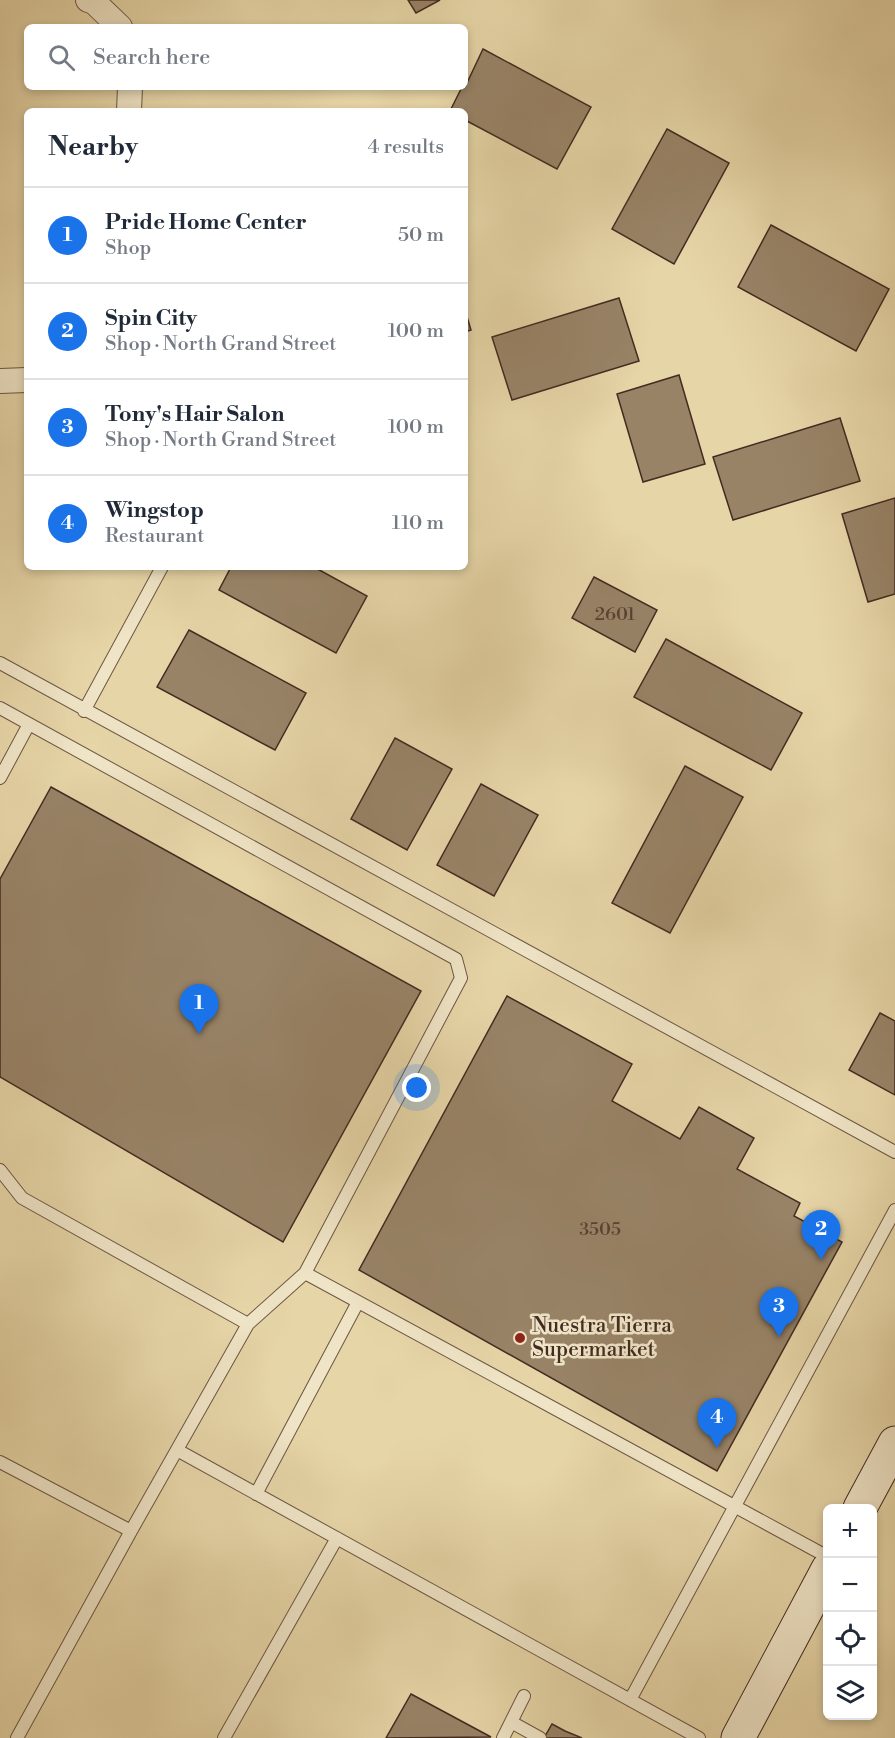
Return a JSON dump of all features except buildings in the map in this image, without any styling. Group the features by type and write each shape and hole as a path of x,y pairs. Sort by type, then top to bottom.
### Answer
{"main road":[{"path":"863,1504 895,1443"},
{"path":"738,1738 823,1578"}],"street":[{"path":"88,0 94,2 117,24"},
{"path":"129,108 130,90"},
{"path":"0,381 24,380"}],"lane":[{"path":"84,711 160,570"},
{"path":"0,663 84,711 895,1152"},
{"path":"0,708 456,959 461,978 305,1273 248,1324 17,1738"},
{"path":"0,778 29,724"},
{"path":"0,1170 22,1198 248,1324"},
{"path":"630,1700 895,1210"},
{"path":"305,1273 823,1554"},
{"path":"256,1494 358,1302"},
{"path":"177,1450 699,1738"},
{"path":"0,1462 132,1531"},
{"path":"224,1738 337,1538"},
{"path":"503,1738 524,1696"},
{"path":"511,1722 540,1738"}],"place":[{"name":"Pride Home Center","path":"199,1034"},
{"name":"Spin City","path":"821,1260"},
{"name":"Tony's Hair Salon","path":"779,1337"},
{"name":"Nuestra Tierra Supermarket","path":"520,1338"},
{"name":"Wingstop","path":"717,1448"}]}
